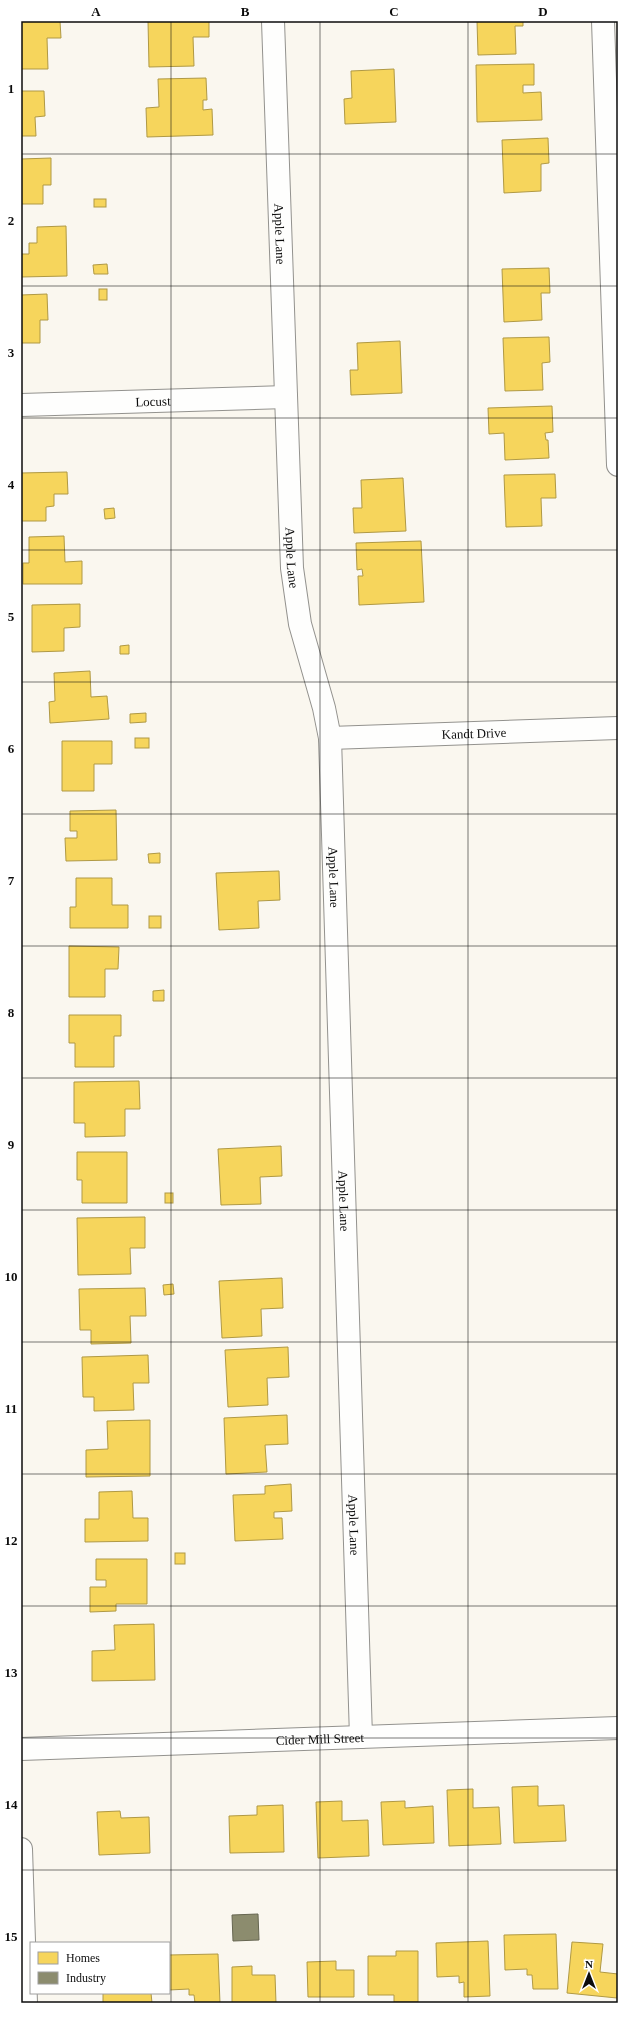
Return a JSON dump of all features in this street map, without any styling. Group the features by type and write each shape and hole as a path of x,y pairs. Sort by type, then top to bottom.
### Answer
{"street":[{"name":"Apple Lane","path":"273,21 294,598 324,708 330,738 361,1737"},
{"path":"603,21 618,465"},
{"name":"Locust","path":"21,405 286,397"},
{"name":"Kandt Drive","path":"330,738 618,728"},
{"name":"Cider Mill Street","path":"21,1749 618,1728"},
{"path":"21,1849 26,2003"}],"building: Homes":[{"path":"21,21 60,21 61,38 47,38 48,69 21,69"},
{"path":"148,21 209,21 209,37 193,37 194,66 149,67"},
{"path":"477,21 523,21 523,26 515,26 516,54 478,55"},
{"path":"534,64 534,85 523,85 523,93 541,92 542,120 477,122 476,65"},
{"path":"394,69 396,122 345,124 344,99 352,98 351,71"},
{"path":"206,78 207,100 203,100 203,110 212,109 213,135 147,137 146,108 159,107 158,79"},
{"path":"21,91 44,91 45,116 35,117 36,136 21,136"},
{"path":"548,138 549,163 541,164 541,191 504,193 502,140"},
{"path":"51,158 51,185 43,185 43,204 21,204 21,159"},
{"path":"94,199 106,199 106,207 94,207"},
{"path":"66,226 67,276 21,277 21,254 29,254 29,243 37,243 37,227"},
{"path":"107,264 108,274 94,274 93,265"},
{"path":"549,268 550,293 541,293 542,320 504,322 502,269"},
{"path":"99,289 107,289 107,300 99,300"},
{"path":"47,294 48,320 40,320 40,343 21,343 21,295"},
{"path":"549,337 550,362 542,363 543,390 505,391 503,338"},
{"path":"400,341 402,393 351,395 350,370 358,370 357,343"},
{"path":"552,406 553,432 545,433 546,440 548,440 549,458 505,460 504,433 489,434 488,408"},
{"path":"67,472 68,494 54,494 54,506 46,507 46,521 21,521 21,473"},
{"path":"555,474 556,498 541,498 542,526 506,527 504,475"},
{"path":"403,478 406,531 354,533 353,508 362,508 361,480"},
{"path":"114,508 115,518 105,519 104,509"},
{"path":"64,536 65,562 82,561 82,584 23,584 23,563 29,563 29,537"},
{"path":"421,541 424,602 359,605 358,576 363,576 362,569 357,570 356,543"},
{"path":"80,604 80,627 64,628 64,651 32,652 32,605"},
{"path":"129,645 129,654 120,654 120,646"},
{"path":"90,671 91,697 107,696 109,719 50,723 49,702 55,701 54,673"},
{"path":"146,713 146,722 130,723 130,714"},
{"path":"135,738 149,738 149,748 135,748"},
{"path":"62,741 112,741 112,764 94,764 94,791 62,791"},
{"path":"116,810 117,860 66,861 65,838 77,838 77,831 70,831 70,811"},
{"path":"160,853 160,863 149,863 148,854"},
{"path":"279,871 280,900 258,901 259,928 219,930 216,873"},
{"path":"76,878 112,878 112,905 128,905 128,928 70,928 70,907 76,907"},
{"path":"149,916 161,916 161,928 149,928"},
{"path":"69,946 119,947 118,969 105,969 105,997 69,997"},
{"path":"164,990 164,1001 153,1001 153,991"},
{"path":"69,1015 121,1015 121,1036 114,1036 114,1067 75,1067 75,1043 69,1043"},
{"path":"139,1081 140,1109 125,1109 125,1136 85,1137 85,1123 74,1123 74,1082"},
{"path":"281,1146 282,1176 260,1177 261,1204 221,1205 218,1149"},
{"path":"77,1152 127,1152 127,1203 82,1203 82,1180 77,1180"},
{"path":"165,1193 173,1193 173,1203 165,1203"},
{"path":"145,1217 145,1248 130,1248 131,1274 78,1275 77,1218"},
{"path":"282,1278 283,1308 261,1309 262,1336 222,1338 219,1281"},
{"path":"173,1284 174,1294 164,1295 163,1285"},
{"path":"145,1288 146,1316 130,1316 131,1343 91,1344 91,1330 80,1330 79,1289"},
{"path":"288,1347 289,1377 267,1378 268,1405 228,1407 225,1350"},
{"path":"148,1355 149,1383 133,1383 134,1410 94,1411 94,1397 83,1397 82,1357"},
{"path":"287,1415 288,1444 265,1445 267,1472 226,1474 224,1418"},
{"path":"150,1420 150,1476 86,1477 86,1450 108,1449 107,1421"},
{"path":"291,1484 292,1511 274,1512 274,1518 282,1518 283,1539 235,1541 233,1495 265,1494 265,1486"},
{"path":"132,1491 133,1518 148,1518 148,1541 85,1542 85,1519 99,1519 99,1492"},
{"path":"175,1553 185,1553 185,1564 175,1564"},
{"path":"96,1559 147,1559 147,1604 116,1604 116,1611 90,1612 90,1587 106,1587 106,1580 96,1580"},
{"path":"154,1624 155,1680 92,1681 92,1651 115,1650 114,1625"},
{"path":"538,1786 538,1806 564,1805 566,1841 514,1843 512,1787"},
{"path":"473,1789 473,1808 499,1807 501,1844 449,1846 447,1790"},
{"path":"342,1801 342,1821 368,1820 369,1856 318,1858 316,1802"},
{"path":"405,1801 405,1808 433,1806 434,1843 383,1845 381,1802"},
{"path":"283,1805 284,1852 230,1853 229,1816 257,1815 257,1806"},
{"path":"120,1811 121,1818 149,1817 150,1853 99,1855 97,1812"},
{"path":"556,1934 558,1989 533,1989 532,1975 527,1975 527,1969 505,1970 504,1935"},
{"path":"488,1941 490,1996 464,1997 464,1982 459,1983 459,1976 437,1977 436,1943"},
{"path":"572,1942 603,1944 600,1972 618,1974 617,1998 567,1993"},
{"path":"396,1951 418,1951 418,2002 394,2002 394,1995 368,1995 368,1956 396,1956"},
{"path":"218,1954 220,2003 195,2003 194,1995 189,1995 189,1989 170,1990 170,1955"},
{"path":"336,1961 336,1970 354,1970 354,1997 308,1997 307,1962"},
{"path":"252,1966 252,1975 275,1975 276,2003 232,2003 232,1967"},
{"path":"103,1994 151,1994 152,2003 103,2003"}],"building: Industry":[{"path":"258,1914 259,1940 233,1941 232,1915"}]}
